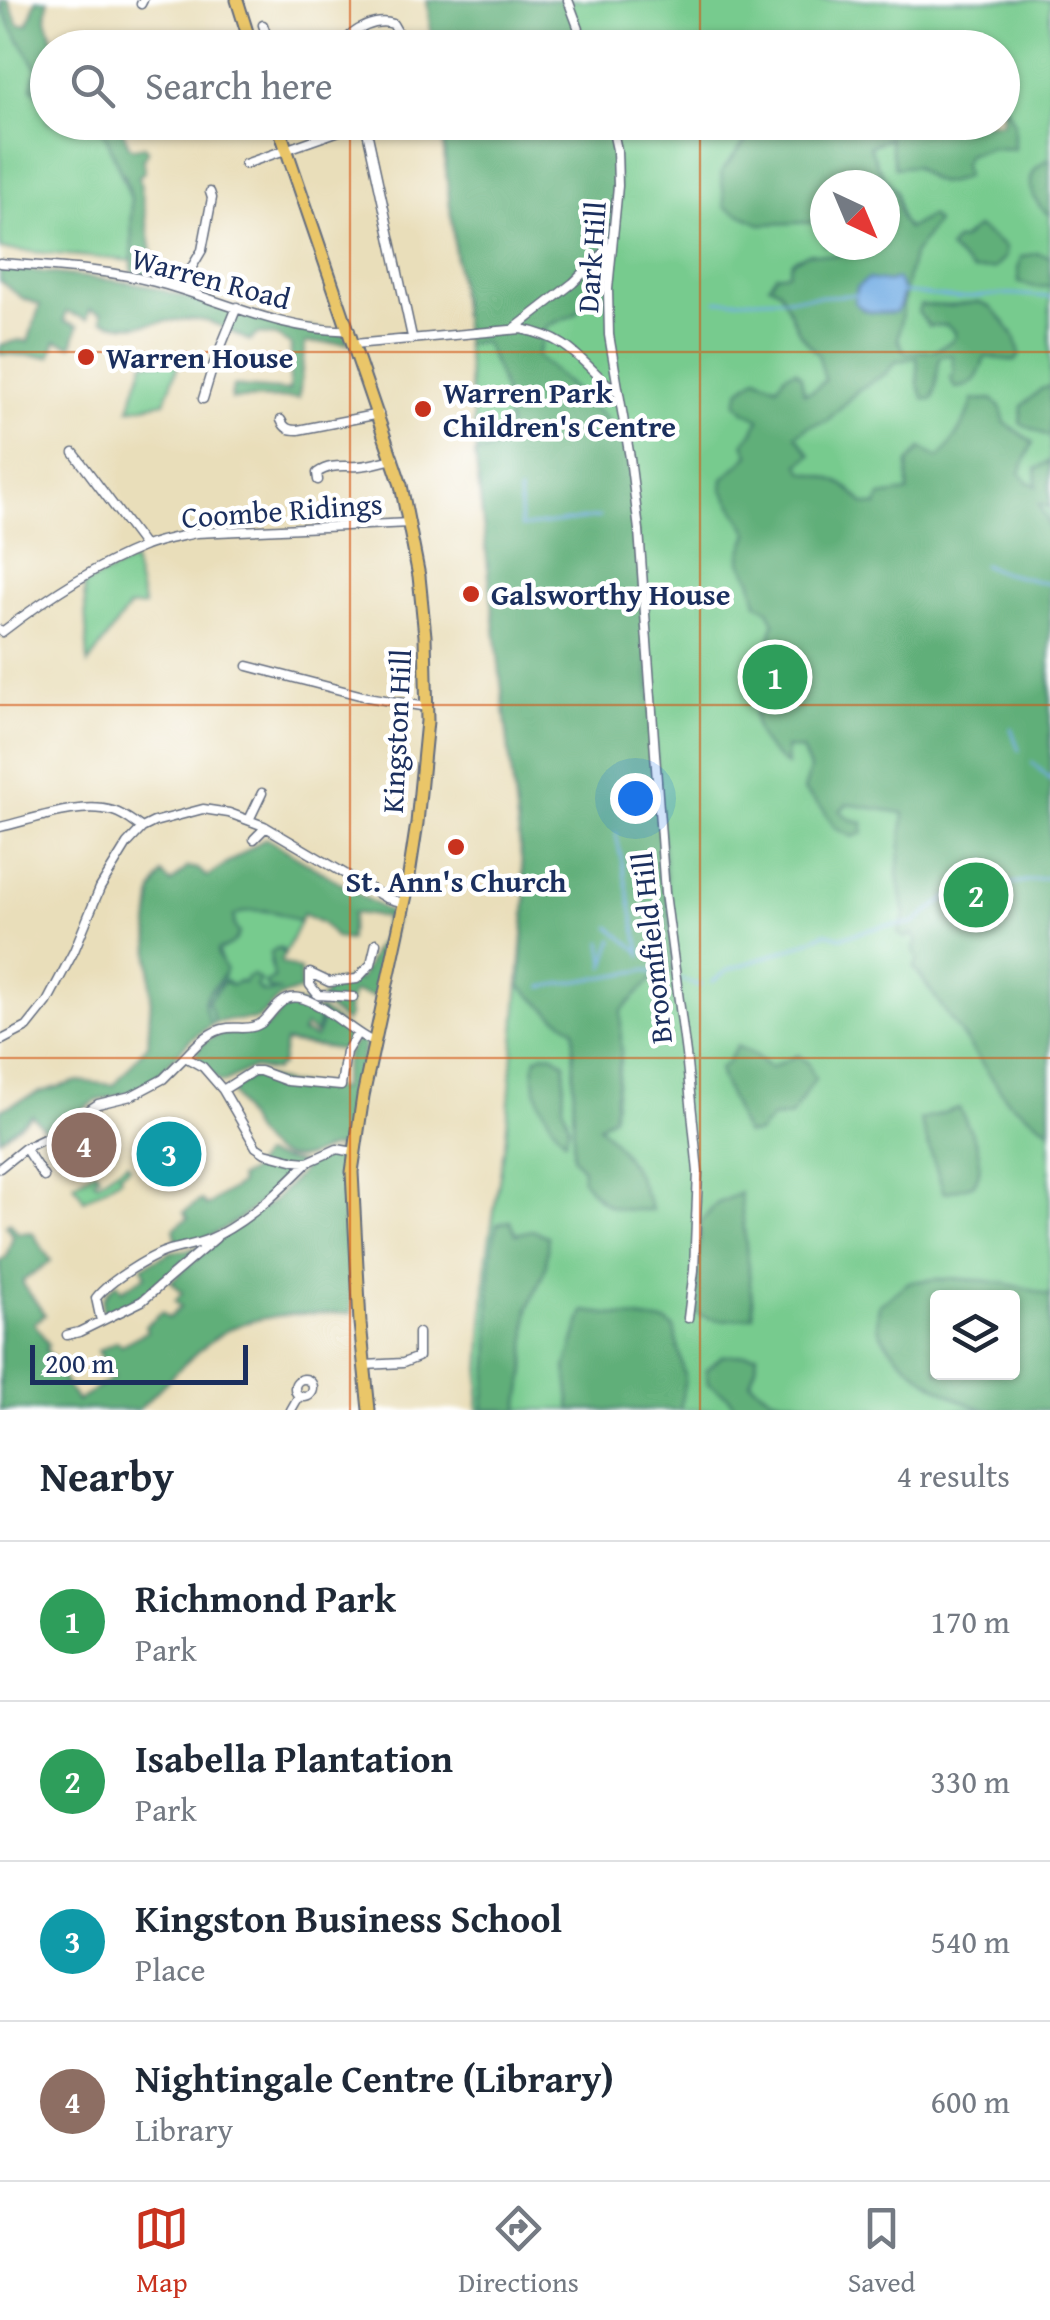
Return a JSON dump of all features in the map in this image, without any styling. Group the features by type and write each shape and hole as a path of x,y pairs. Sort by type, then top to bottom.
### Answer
{"main road":[{"path":"236,0 246,30"},
{"name":"Kingston Hill","path":"283,140 394,459 410,524 426,636 428,707 419,813 352,1178 369,1410"}],"street":[{"path":"568,0 579,30"},
{"path":"387,10 387,21"},
{"path":"357,30 387,21 397,30"},
{"path":"263,25 265,30"},
{"path":"244,164 314,140"},
{"path":"369,140 412,337"},
{"name":"Dark Hill","path":"615,140 618,186 608,289 608,335 619,394"},
{"path":"186,291 189,272 202,250 210,192"},
{"path":"515,328 573,283 612,245"},
{"name":"Warren Road","path":"0,263 130,277 186,291 286,325 350,330"},
{"path":"203,399 237,307"},
{"path":"354,344 515,328 564,344 619,394"},
{"name":"Broomfield Hill","path":"619,394 639,530 665,892 698,1172 688,1318"},
{"path":"281,420 289,430 298,430 379,414"},
{"path":"74,453 144,546"},
{"path":"318,480 318,473 324,468 394,459"},
{"name":"Coombe Ridings","path":"1,632 45,600 144,546 196,533 410,524"},
{"path":"248,666 366,697 428,707"},
{"path":"255,784 262,793"},
{"path":"262,793 274,790"},
{"path":"249,820 262,793"},
{"path":"0,828 92,808 114,811 142,828"},
{"path":"0,1041 27,1027 47,1002 100,888 127,844 154,822 203,810 229,813 266,827 386,898 404,903"},
{"path":"254,839 266,827"},
{"path":"374,1042 356,1034 316,999 310,974 330,982 358,979 371,964 376,943"},
{"path":"0,1168 25,1148 98,1104 131,1096 163,1079 212,1032 263,1023 283,1000 299,996 352,997"},
{"path":"223,1090 252,1071 287,1081 340,1086 346,1052 356,1034"},
{"path":"184,1057 203,1067 223,1090 256,1147 296,1162 308,1162"},
{"path":"25,1148 44,1177"},
{"path":"101,1321 96,1298 107,1285 171,1249 194,1246 219,1235 271,1200 308,1162 337,1149 354,1152"},
{"path":"67,1336 142,1301 219,1235"},
{"path":"364,1362 404,1363 418,1357 418,1333"},
{"path":"290,1410 299,1396"}],"green space":[{"path":"0,0 8,0 19,25 28,24 36,0 48,0 46,19 50,30 30,30 30,57"},
{"path":"427,0 1050,0 1050,1410 478,1410 487,1255 506,1137 526,900 443,140 1020,140 1020,30 430,30"},
{"path":"427,0 568,0 579,30 430,30"},
{"path":"0,3 30,54 30,140 108,140 131,199 133,261 0,249"},
{"path":"108,140 127,140 133,149 145,146 145,171 139,176 153,258 183,273 182,285 132,272 131,199"},
{"path":"443,140 613,140 618,186 595,285 576,314 547,326 537,356 609,422 630,458 674,970 653,978 621,1011 621,1054 613,1116 599,1126 631,1165 652,1210 611,1207 582,1179 583,1169 573,1157 574,1029 520,986 526,900 475,454 510,445 509,429 501,382 485,344 465,344"},
{"path":"746,140 884,140 870,146 880,170 810,170 810,222 760,224 725,207 721,172"},
{"path":"889,140 1014,140 1014,149 990,148 967,155 963,165 966,176 950,182 933,180 914,166 895,168"},
{"path":"1050,160 1050,215 1037,202 1031,183 1035,170"},
{"path":"900,214 907,229 930,216 936,222 913,255 907,281 898,339 905,352 935,351 954,339 955,332 946,325 929,326 918,312 920,305 979,302 1004,321 1020,354 1016,361 985,357 972,382 955,388 951,379 952,355 940,356 933,399 924,399 918,384 917,357 896,362 885,374 858,390 827,421 796,435 811,455 799,464 804,472 837,482 864,504 877,506 880,496 908,492 908,463 921,448 938,458 959,431 973,400 992,399 1001,408 1005,423 1033,442 1020,473 1028,482 1037,486 1036,469 1050,461 1050,507 1039,504 1050,529 1050,1130 1008,1101 914,967 918,960 913,934 905,938 898,933 905,916 898,874 904,813 847,804 840,811 863,822 863,833 853,837 835,828 823,809 804,791 810,769 802,750 786,748 787,765 769,749 756,728 761,676 774,623 768,610 757,603 751,579 741,562 749,533 722,489 723,479 749,455 744,443 759,419 736,403 740,390 757,377 777,386 786,374 796,370 804,393 813,391 825,380 818,354 800,334 779,289 769,285 776,275 788,273 792,261 809,253 810,260 900,260","holes":["897,280 902,292 901,306 862,310 858,287"]},
{"path":"977,227 1005,247 1005,257 995,268 973,271 949,249"},
{"path":"1037,253 1050,257 1050,287 1019,283 1021,257"},
{"path":"0,269 141,284 285,327 345,334 349,343 305,343 299,398 231,399 233,386 289,391 291,345 276,336 257,334 250,341 205,321 185,319 128,325 102,320 102,313 90,309 87,319 66,312 64,321 78,326 72,346 56,341 50,357 0,354 0,345 28,342 40,305 22,298 0,281"},
{"path":"172,354 182,354 165,402 129,409 144,362 169,362"},
{"path":"1050,386 1050,437 1020,423 1022,406"},
{"path":"133,561 144,606 129,607 88,664 84,585"},
{"path":"266,838 395,916 376,997 353,992 346,1022 319,1002 329,983 360,979 378,943 382,943 385,917 353,913 349,940 336,938 322,923 303,914 299,922 267,911 234,916 239,933 236,940 218,950 226,970 205,999 211,1025 190,1040 155,1079 125,1094 96,1101 48,1133 32,1115 0,1139 0,1110 37,1093 78,1081 114,1085 148,1044 149,924 153,891 162,874 171,883 188,867 207,877"},
{"path":"257,910 281,913 300,922 285,953 280,948 270,961 282,991 267,994 256,986 259,981 221,983 208,1001 215,1023 211,1025 206,998 224,976 218,950 231,944 239,933 234,916"},
{"path":"277,948 285,953 281,962 300,970 301,991 280,998 256,1020 215,1023 208,1001 224,981 232,985 244,983 253,975 260,980 256,986 262,991 281,991 269,989 265,983 274,978 270,953"},
{"path":"293,1002 309,1006 319,1016 315,1034 305,1026 302,1033 315,1038 318,1034 321,1023 318,1008 353,1034 344,1050 285,1042 281,1066 275,1071 252,1068 225,1082 197,1061 196,1052 211,1038 263,1028"},
{"path":"357,1039 365,1043 347,1147 300,1158 274,1153 264,1146 231,1091 259,1075 286,1083 341,1089 347,1054"},
{"path":"737,1046 770,1068 798,1055 808,1063 815,1079 791,1116 772,1118 758,1133 746,1134 743,1130 719,1069"},
{"path":"544,1054 565,1063 563,1105 569,1126 565,1140 536,1091 536,1058"},
{"path":"959,1108 977,1146 980,1166 973,1185 944,1193 920,1120"},
{"path":"346,1152 352,1313 278,1316 234,1327 197,1352 138,1410 0,1410 0,1261 6,1257 13,1236 6,1225 10,1222 18,1233 32,1232 51,1261 23,1284 45,1315 34,1323 77,1401 114,1377 98,1351 117,1341 121,1345 147,1331 145,1326 162,1312 169,1318 181,1307 175,1301 182,1292 171,1281 221,1237 273,1201 308,1165"},
{"path":"262,1155 301,1164 228,1227 211,1236 177,1243 174,1228 188,1218 184,1212 201,1200 206,1206 240,1184 239,1178 251,1171"},
{"path":"127,1163 130,1167 119,1174 121,1178 84,1200 74,1184 95,1170 99,1176 94,1179 97,1183"},
{"path":"740,1193 754,1316 711,1319 698,1314 696,1307 700,1223 716,1204"},
{"path":"510,1221 516,1234 532,1230 548,1236 546,1267 528,1309 519,1410 483,1410 489,1362 493,1241 497,1224"},
{"path":"205,1244 137,1301 105,1315 103,1301 117,1283 122,1290 146,1275 142,1267 171,1252"},
{"path":"938,1279 1008,1284 1050,1296 1050,1410 988,1410 942,1390 909,1366 885,1340 878,1328 879,1305 909,1282"},
{"path":"584,1311 666,1322 674,1328 685,1377 680,1410 571,1410 566,1367"},
{"path":"757,1354 750,1382 773,1398 847,1410 736,1410 729,1397 708,1384 706,1370 722,1356"}],"water":[{"path":"868,279 897,279 902,296 896,312 869,311 854,302 857,287"}],"waterway":[{"path":"899,292 957,298 1010,294 1050,297"},
{"path":"717,301 876,294"},
{"path":"519,492 521,527 600,517"},
{"path":"983,565 1050,584"},
{"path":"1011,728 1019,750"},
{"path":"1032,762 1050,779"},
{"path":"616,833 641,956"},
{"path":"712,982 728,970 826,933 841,937 884,926 913,924 947,898 1050,877"},
{"path":"610,927 639,951"},
{"path":"604,967 613,940"},
{"path":"602,942 605,961"},
{"path":"542,987 645,970 666,976"},
{"path":"680,979 702,985"}],"place":[{"name":"Warren House","path":"86,357"},
{"name":"Warren Park Children's Centre","path":"423,409"},
{"name":"Galsworthy House","path":"471,594"},
{"name":"Richmond Park","path":"775,677"},
{"name":"St. Ann's Church","path":"456,847"},
{"name":"Isabella Plantation","path":"976,895"},
{"name":"Nightingale Centre (Library)","path":"84,1145"},
{"name":"Kingston Business School","path":"169,1154"}]}
